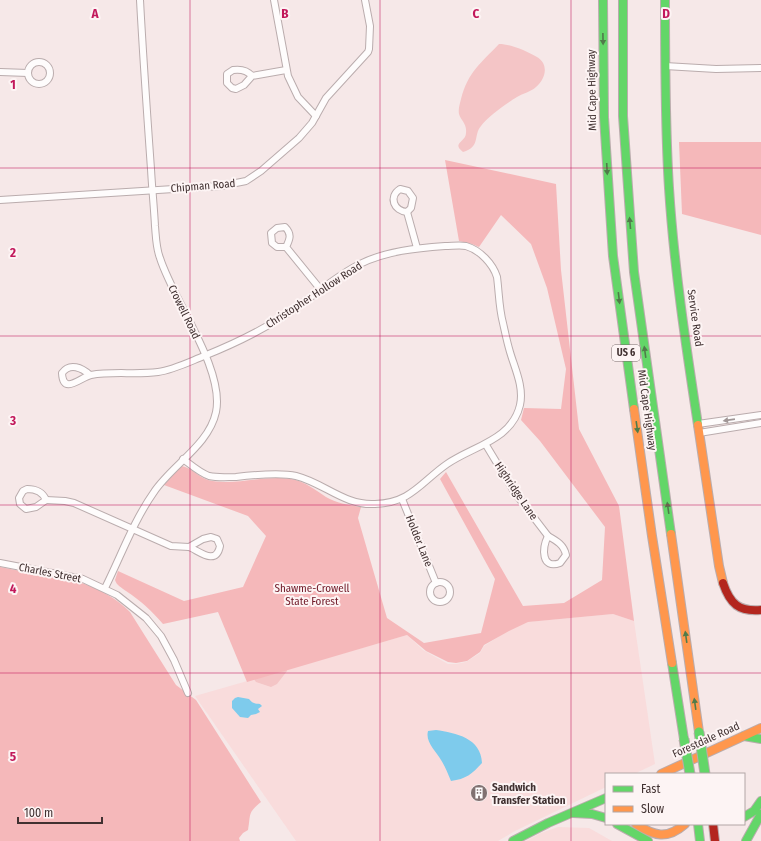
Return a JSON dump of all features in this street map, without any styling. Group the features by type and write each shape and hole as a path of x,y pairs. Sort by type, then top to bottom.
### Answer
{"main road":[{"name":"Mid Cape Highway","path":"603,0 604,117 613,256 652,536 690,773"},
{"name":"Mid Cape Highway","path":"623,0 623,116 634,272 705,773"},
{"name":"Service Road","path":"665,0 665,66 668,173 671,214 681,300 720,571 724,589 731,601 738,607 748,610 761,610"},
{"name":"Forestdale Road","path":"663,773 761,728"},
{"path":"744,736 761,739"},
{"path":"512,841 548,823 605,798"},
{"path":"745,817 752,814 761,801"},
{"path":"573,813 592,814 605,818"},
{"path":"746,841 761,814"},
{"path":"624,825 637,827 648,841"},
{"path":"627,825 637,827 651,834 665,836 678,830 684,825"},
{"path":"698,825 700,841"},
{"path":"713,825 715,841"}],"street":[{"name":"Crowell Road","path":"104,588 116,566 132,528 154,491 205,435 213,420 216,410 217,392 214,380 205,356 169,281 157,247 140,0"},
{"path":"274,0 286,70 290,82 298,97 316,116"},
{"name":"Chipman Road","path":"0,200 221,186 246,180 261,171 310,127 326,98 370,50 370,26 365,0"},
{"path":"665,66 716,69 761,68"},
{"path":"252,76 286,70"},
{"path":"0,72 28,73"},
{"path":"407,212 418,248"},
{"name":"Christopher Hollow Road","path":"90,375 160,372 205,356 252,334 289,313 360,264 394,252 418,248 466,246 474,249 493,268 497,278 502,321 518,378 521,400 517,415 511,425 502,434 486,445 466,453 447,464 421,487 402,499 374,505 360,503 341,497 313,482 295,475 258,475 221,478 210,476 204,474 183,459"},
{"path":"286,247 321,290"},
{"path":"699,429 761,415"},
{"path":"699,429 761,423"},
{"name":"Highridge Lane","path":"486,445 515,493 548,536 558,541 565,551 566,555 560,563 551,565 544,558 545,543 548,536"},
{"name":"Holder Lane","path":"402,499 436,583"},
{"path":"46,500 74,503 171,546 189,547 203,555 210,556 218,553 220,546 216,539 211,537 203,539 189,547"},
{"name":"Charles Street","path":"0,563 88,581 117,595 146,618 161,636 174,660 188,693"}],"shaded area":[{"path":"499,44 504,44 523,50 537,57 541,60 545,67 544,76 534,89 519,96 498,110 484,122 477,133 476,140 472,147 463,152 458,146 465,136 466,130 465,124 459,114 460,102 464,90 476,68"},
{"path":"613,614 634,621 655,764 636,773 605,773 605,787 515,831 498,841 296,841 195,696 407,635 423,650 448,664 466,662 480,653 484,646 509,630 527,622"},
{"path":"287,666 287,671 277,684 271,687 256,682 253,678"},
{"path":"558,827 589,828 612,841 526,841 541,833"}],"green space":[{"path":"679,142 761,142 761,235 682,214"},
{"name":"Shawme-Crowell State Forest","path":"445,160 556,184 561,270 579,429 619,506 634,621 613,614 528,622 484,645 480,652 467,661 456,663 448,662 426,651 407,635 247,682 218,612 163,624 146,606 118,585 115,580 118,571 184,601 243,587 266,536 248,516 164,485 181,466 188,468 204,479 219,482 277,478 299,481 334,501 361,507 358,518 387,618 424,643 481,633 495,579 440,479 446,472 523,606 564,603 602,580 605,527 540,441 521,420 524,408 561,409 566,369 547,288 531,244 501,215 479,247 459,241"},
{"path":"0,567 82,583 108,595 130,612 176,685 196,700 261,802 253,809 248,830 239,838 240,841 0,841"}],"water":[{"path":"238,697 249,699 254,703 260,704 262,706 258,709 260,712 251,715 248,718 240,717 232,708 232,701"},
{"path":"436,730 459,735 472,742 481,755 482,763 468,775 461,779 451,781 444,765 429,743 427,735 428,731"}],"traffic: fast":[{"path":"603,0 604,117 613,256 634,409"},
{"path":"623,0 623,116 634,272 671,534"},
{"path":"665,0 666,117 671,218 681,306 698,425"},
{"path":"672,663 684,739"},
{"path":"699,732 705,773"},
{"path":"744,736 761,739"},
{"path":"684,739 690,773"},
{"path":"513,841 548,823 605,798"},
{"path":"745,816 754,811 761,801"},
{"path":"573,813 592,814 605,818"},
{"path":"746,841 761,814"},
{"path":"619,825 648,841"},
{"path":"698,825 700,841"}],"traffic: slow":[{"path":"634,409 672,663"},
{"path":"698,425 719,566 723,583"},
{"path":"671,534 699,732"},
{"path":"663,773 761,728"},
{"path":"638,825 649,831 660,834 672,832 684,825"}],"traffic: jam":[{"path":"723,583 729,596 736,605 747,610 761,610"},
{"path":"713,825 715,841"}],"place":[{"name":"Sandwich Transfer Station","path":"479,793"}]}
